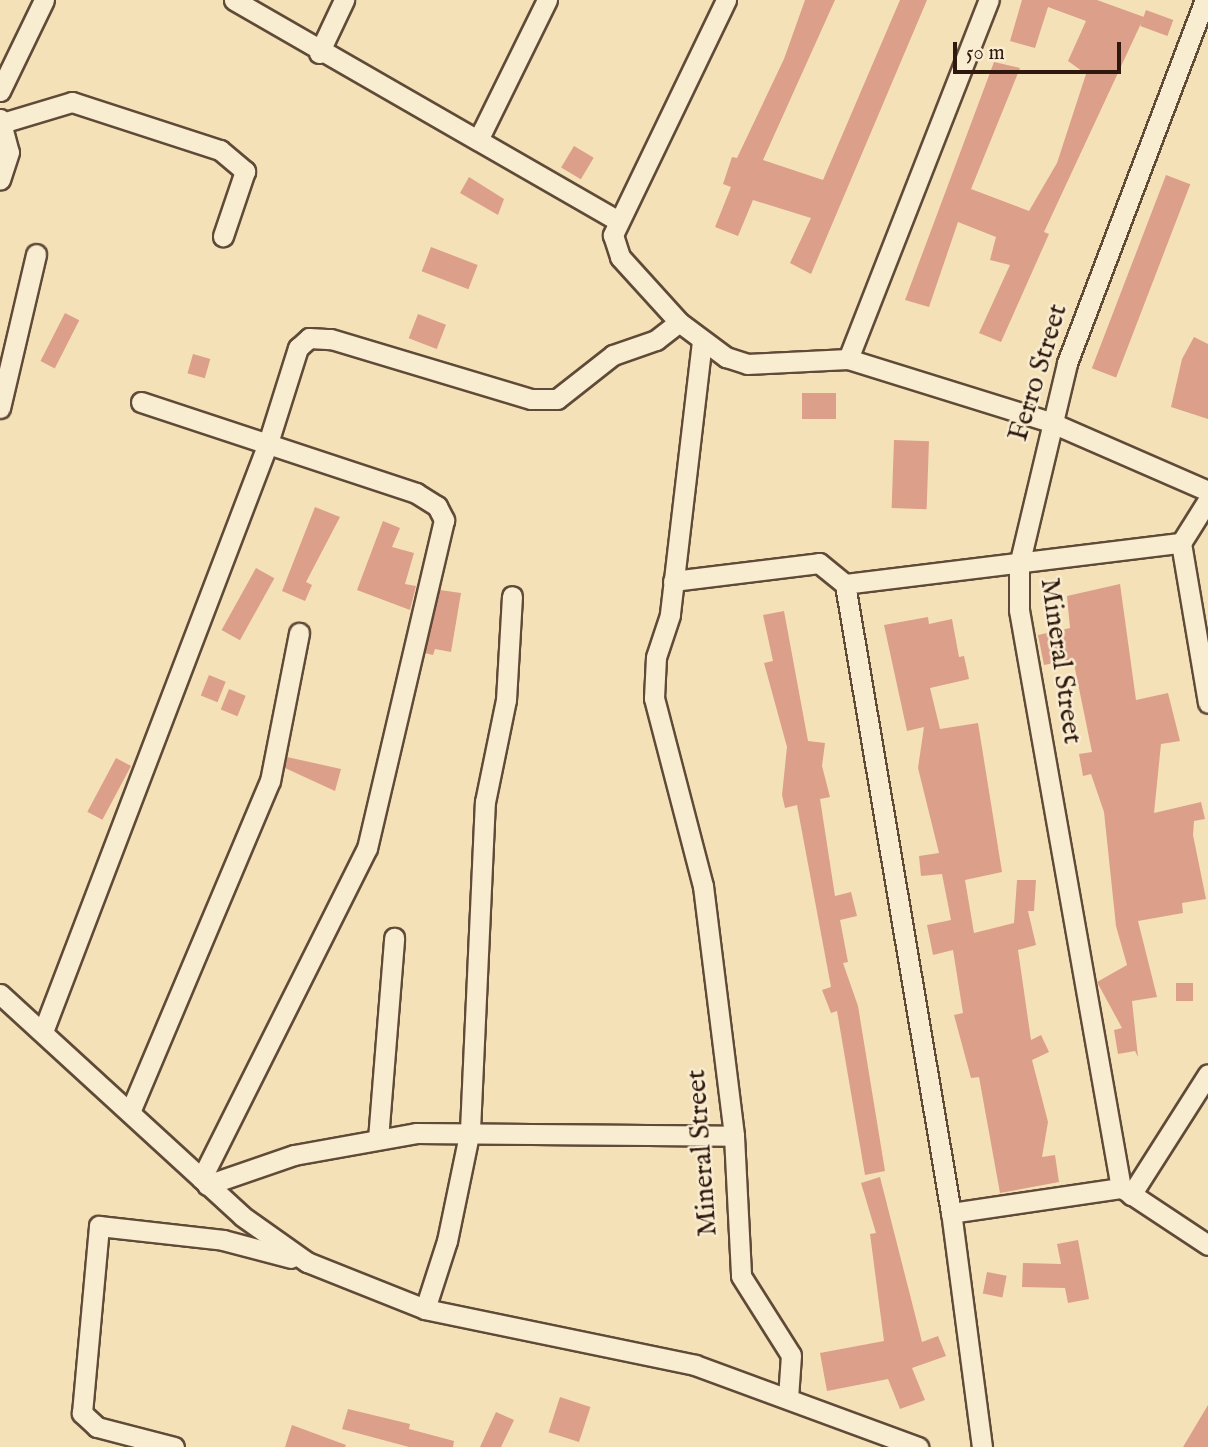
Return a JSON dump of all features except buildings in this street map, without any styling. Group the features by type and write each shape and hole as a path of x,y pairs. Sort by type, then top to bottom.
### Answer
{"street":[{"path":"0,91 44,0"},
{"path":"234,0 319,53 479,138 618,221"},
{"path":"319,53 344,0"},
{"path":"479,138 547,0"},
{"path":"726,0 656,156 618,221 613,235 620,257 679,322 702,341 747,364 848,359 1051,422 1208,491"},
{"path":"848,359 989,0"},
{"name":"Ferro Street","path":"1019,565 1051,422 1128,197 1205,0"},
{"path":"0,180 9,152 1,121 72,102 219,150 245,171 223,236"},
{"path":"0,408 36,254"},
{"path":"44,1029 268,443 298,348 309,338 531,399 557,399 613,355 656,340 679,322"},
{"name":"Mineral Street","path":"702,341 673,582 654,698 703,886 734,1136 741,1276 792,1355 788,1398"},
{"path":"141,401 416,493 437,506 444,520 368,848 204,1182"},
{"path":"1208,500 1181,542 1208,704"},
{"path":"1019,565 1181,542"},
{"path":"673,582 819,563 845,584 951,1213 982,1447"},
{"name":"Mineral Street","path":"845,584 1019,565 1019,610 1126,1191"},
{"path":"425,1309 442,1264 470,1130 485,802 506,701 512,596"},
{"path":"130,1112 270,781 299,632"},
{"path":"378,1139 394,938"},
{"path":"0,994 44,1029 204,1182 307,1262"},
{"path":"1126,1191 1208,1074"},
{"path":"204,1182 294,1155 378,1139 470,1130 734,1136"},
{"path":"951,1213 1126,1191 1208,1245"},
{"path":"174,1447 97,1427 82,1413 99,1226 223,1240 307,1262 425,1309 657,1355 788,1398 918,1447"}]}
